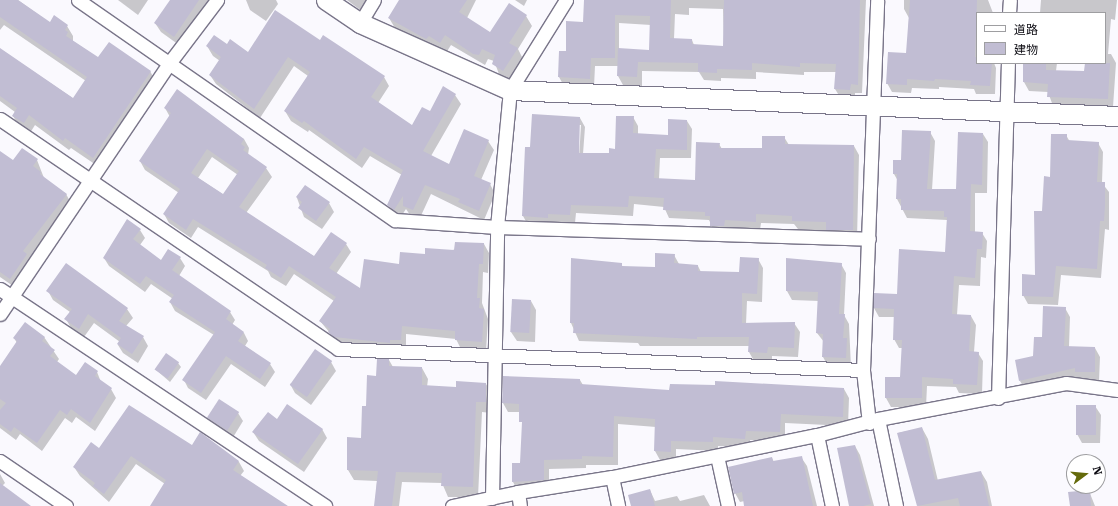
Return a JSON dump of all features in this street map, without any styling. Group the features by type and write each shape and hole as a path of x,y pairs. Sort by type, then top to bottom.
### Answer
{"street":[{"path":"78,0 170,62 396,220 497,227 870,238"},
{"path":"0,314 170,62 217,0"},
{"path":"326,0 360,23 510,90 873,106 1006,110 1118,116"},
{"path":"360,23 374,0"},
{"path":"492,498 493,353 497,227 510,90 566,0"},
{"path":"877,0 870,238 863,370 874,421 896,506"},
{"path":"1009,12 1010,0"},
{"path":"998,398 1008,64"},
{"path":"0,119 338,349 493,353 863,370"},
{"path":"0,289 325,506"},
{"path":"452,506 518,492 612,477 717,456 817,435 874,421 998,398 1066,383 1118,390"},
{"path":"817,435 832,506"},
{"path":"717,456 728,506"},
{"path":"0,461 66,506"},
{"path":"612,477 618,506"},
{"path":"518,492 520,506"}],"building":[{"path":"0,0 18,0 50,22 54,15 68,25 65,30 68,32 66,36 98,57 109,42 151,71 93,158 65,138 63,141 29,115 24,123 12,116 17,108 0,96 0,48 73,98 87,77 0,17"},
{"path":"170,0 199,0 174,37 154,23"},
{"path":"399,0 467,0 459,12 490,32 509,3 527,15 509,43 518,48 503,71 492,64 495,55 482,49 479,55 473,54 445,35 440,43 429,36 426,39 388,18"},
{"path":"584,0 671,0 670,38 692,39 692,44 723,46 724,0 860,0 858,85 851,84 850,90 834,89 836,64 800,63 800,67 752,63 752,70 717,69 717,73 698,72 698,63 638,62 637,77 617,76 618,48 649,50 650,16 615,15 615,58 591,58 590,79 558,77 559,51 566,51 566,21 583,22"},
{"path":"910,0 977,0 976,64 992,64 990,86 970,85 971,81 935,79 934,81 907,79 907,85 886,84 888,52 906,53"},
{"path":"275,10 320,40 323,35 385,76 371,97 412,125 422,107 430,111 443,86 456,94 423,151 449,164 464,129 489,140 474,176 491,183 479,211 458,202 460,199 425,185 413,210 403,206 403,196 394,210 387,205 403,170 364,147 356,159 304,121 302,123 284,111 310,72 288,57 254,109 209,75 221,57 206,46 214,35 227,44 230,39 248,52"},
{"path":"1110,63 1108,99 1047,97 1048,84 1023,82 1023,64 1046,64 1046,70 1084,71 1085,64"},
{"path":"177,89 244,139 241,144 245,147 243,150 267,167 239,207 314,256 331,232 347,243 329,268 360,288 364,259 399,264 400,252 425,254 425,248 454,250 455,242 484,243 483,264 479,264 477,298 480,298 479,308 484,309 482,342 455,340 455,331 402,326 401,340 390,340 390,343 334,337 328,332 330,329 319,321 336,297 289,266 281,278 265,268 267,265 193,219 186,230 163,214 180,189 139,161 171,113 164,108","holes":["207,149 239,171 223,194 191,173"]},
{"path":"532,114 580,117 579,153 609,153 609,148 615,149 616,116 634,116 633,133 668,135 668,119 687,120 687,150 656,149 654,178 695,180 696,142 720,143 719,148 762,148 762,136 785,136 785,144 854,145 853,230 826,230 826,222 792,221 792,216 756,214 756,222 725,220 724,226 710,226 710,216 705,216 705,212 663,210 664,198 629,196 628,207 571,205 570,215 548,214 548,218 522,216 525,147 530,147"},
{"path":"902,130 931,131 927,189 956,189 958,132 983,133 982,185 971,184 970,231 983,232 982,249 977,249 975,278 954,276 952,314 971,315 969,351 979,352 977,385 953,384 953,379 922,377 922,398 885,398 885,377 900,377 902,340 893,340 894,309 873,308 874,293 897,294 899,249 945,252 947,217 944,217 944,211 901,210 901,199 896,199 897,174 893,174 893,160 901,160"},
{"path":"1051,134 1067,134 1067,140 1099,142 1097,182 1105,182 1105,205 1104,221 1100,221 1097,269 1056,266 1053,297 1022,296 1022,274 1035,275 1034,211 1042,211 1044,176 1050,177"},
{"path":"22,148 38,159 33,166 41,172 40,174 67,194 23,251 27,254 10,279 0,272 0,151 13,160"},
{"path":"305,185 330,202 316,221 298,208 302,202 296,197"},
{"path":"127,219 141,229 133,239 161,260 168,249 181,257 172,270 231,311 226,319 244,332 238,341 271,363 260,379 226,356 201,393 182,380 215,332 169,302 174,295 146,276 140,284 103,258"},
{"path":"655,253 675,254 674,263 698,265 698,271 739,272 740,257 759,258 757,294 742,293 742,323 795,322 794,348 768,347 767,353 748,352 749,337 697,337 697,339 573,333 574,323 570,323 571,258 622,263 622,266 655,267"},
{"path":"786,258 842,263 839,314 845,314 843,338 847,338 846,358 822,357 823,334 816,333 818,292 786,291"},
{"path":"66,263 128,308 119,321 144,336 132,354 117,344 121,338 88,314 79,329 64,319 72,309 46,291"},
{"path":"512,299 531,300 529,333 510,332"},
{"path":"1043,306 1066,307 1064,346 1095,347 1095,372 1075,372 1075,368 1019,381 1015,360 1033,356 1034,337 1042,337"},
{"path":"25,322 45,337 42,341 55,350 50,356 76,375 85,362 98,371 95,376 112,388 90,423 71,409 67,415 60,410 37,443 14,427 11,432 0,424 0,410 6,403 0,399 0,366 17,341 13,338"},
{"path":"315,349 332,361 307,397 290,385"},
{"path":"166,353 179,362 168,379 155,369"},
{"path":"377,359 389,359 389,366 422,367 422,385 456,387 456,381 486,383 486,402 476,402 473,487 441,486 442,473 396,472 392,506 374,506 378,471 347,470 347,437 361,438 362,406 366,406 367,375 376,376"},
{"path":"503,376 580,379 580,384 669,390 670,384 715,385 715,381 844,388 843,417 781,414 780,432 746,431 745,439 713,437 713,442 671,441 671,452 654,451 655,419 614,416 613,457 582,456 582,459 544,460 544,480 512,482 512,463 520,463 522,422 519,422 519,404 502,403"},
{"path":"219,399 239,412 227,431 207,417"},
{"path":"287,404 323,429 298,464 252,432 268,412 277,419"},
{"path":"129,405 192,445 200,432 239,461 233,470 288,506 150,506 166,480 131,456 104,494 93,486 95,483 73,467 91,442 99,448"},
{"path":"1076,405 1096,405 1096,435 1076,435"},
{"path":"922,427 935,480 981,471 989,506 960,506 958,498 917,506 897,433"},
{"path":"855,445 871,504 863,506 849,506 837,448"},
{"path":"802,456 813,506 744,506 742,492 734,494 728,467 772,457 773,461"},
{"path":"0,483 31,506 0,506"},
{"path":"650,489 655,506 631,506 628,495"},
{"path":"1068,494 1090,494 1091,506 1070,506"}]}
